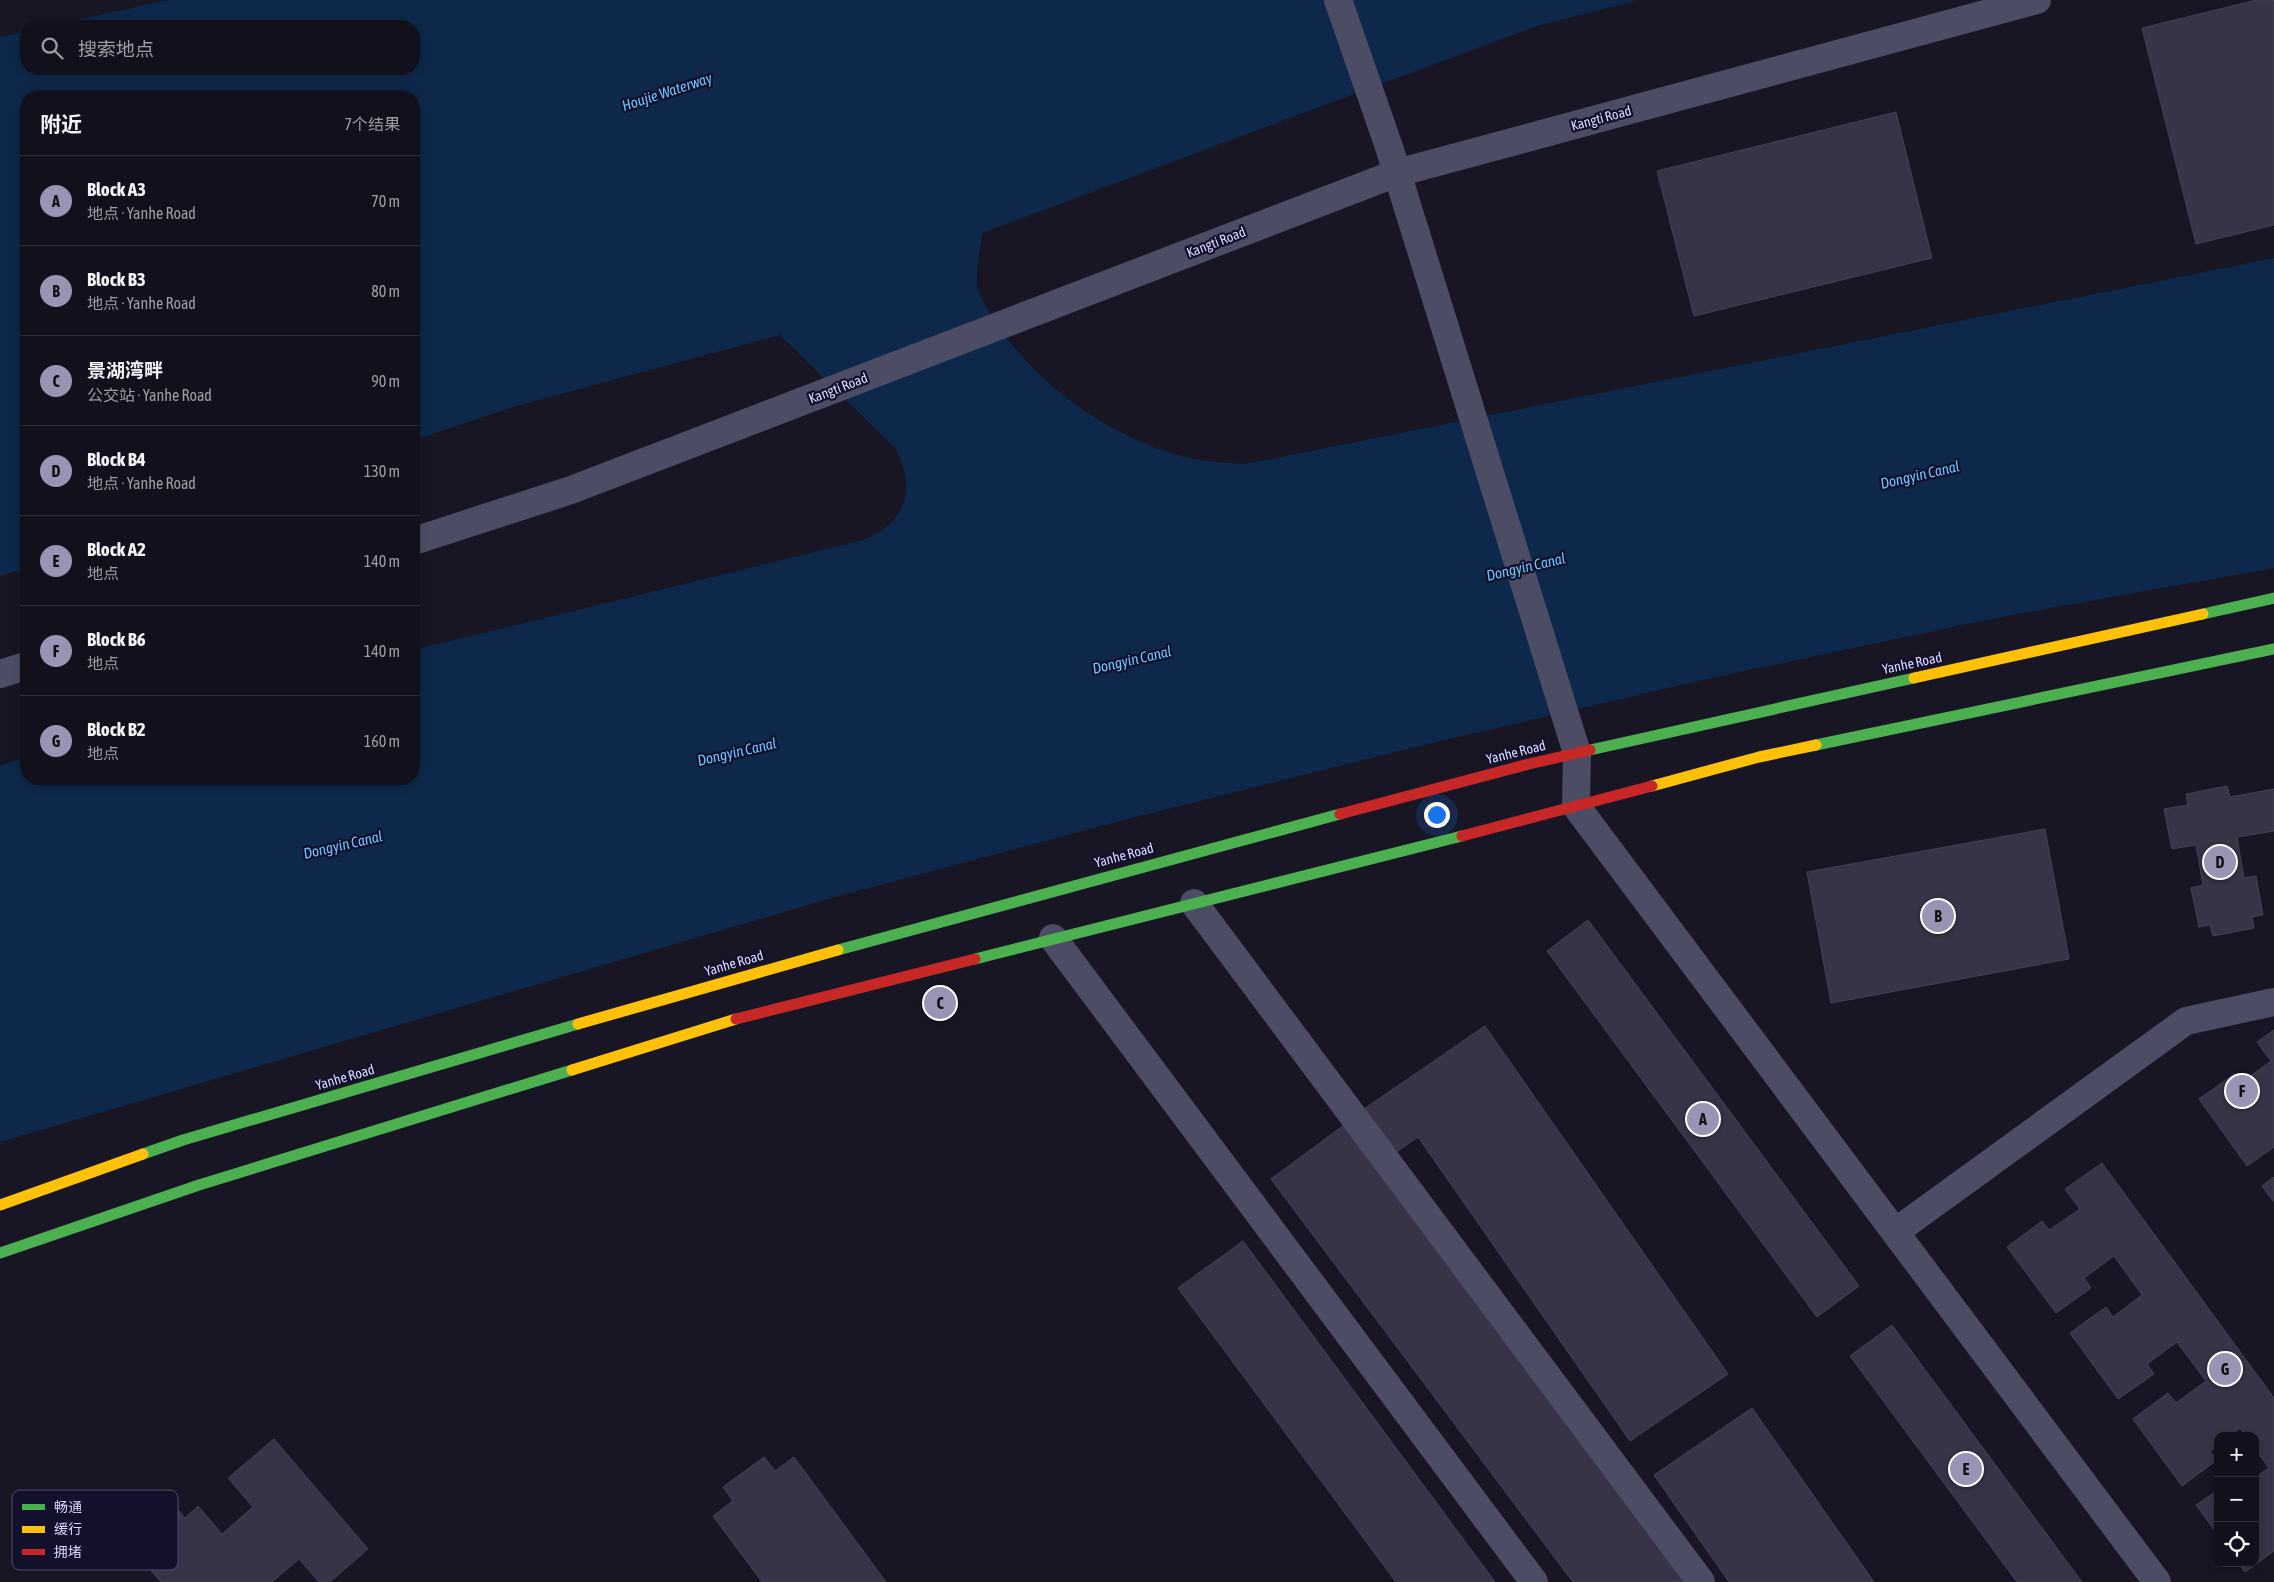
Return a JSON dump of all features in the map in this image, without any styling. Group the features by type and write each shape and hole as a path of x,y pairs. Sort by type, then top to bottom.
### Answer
{"main road":[{"name":"Yanhe Road","path":"0,1205 183,1140 706,986 1138,867 1574,741 2274,598"},
{"path":"0,1253 199,1185 733,1020 1576,806 1759,757 2274,649"}],"street":[{"path":"1338,0 1397,173 1574,741 1576,806 2157,1582"},
{"name":"Kangti Road","path":"420,539 571,490 1397,173 2037,0"},
{"path":"0,674 20,668"},
{"path":"1194,903 1701,1582"},
{"path":"1054,938 1534,1582"},
{"path":"1895,1232 2186,1021 2274,1002"}],"water":[{"path":"168,0 1639,0 1537,26 982,233 978,263 978,290 996,323 1032,367 1053,387 1099,420 1150,446 1177,455 1194,459 1245,464 2274,258 2274,568 2000,617 1707,679 1415,747 1124,820 835,897 0,1142 0,766 20,759 20,785 420,785 420,649 860,541 887,526 897,516 903,505 906,492 906,478 895,448 780,335 516,406 420,438 420,90 20,90 20,570 0,576 0,37 20,33 20,75 420,75 420,20 77,20"}],"building":[{"path":"2257,0 2274,0 2274,225 2196,244 2142,28"},
{"path":"1896,112 1932,258 1694,316 1657,171"},
{"path":"2227,786 2230,797 2274,789 2274,831 2237,837 2244,878 2256,876 2263,915 2252,917 2254,928 2213,936 2210,925 2199,927 2191,888 2203,885 2196,845 2172,849 2164,809 2188,805 2186,794"},
{"path":"2045,829 2069,959 1831,1003 1807,872"},
{"path":"1588,920 1859,1286 1817,1317 1547,951"},
{"path":"1485,1026 1728,1374 1630,1441 1418,1137 1392,1155 1361,1111"},
{"path":"2274,1030 2274,1147 2247,1166 2199,1099 2234,1074 2241,1083 2271,1061 2257,1042"},
{"path":"1344,1125 1686,1582 1573,1582 1271,1179"},
{"path":"2102,1163 2274,1398 2274,1551 2259,1562 2259,1474 2269,1468 2259,1454 2259,1432 2243,1432 2240,1428 2235,1432 2214,1432 2214,1448 2210,1451 2214,1456 2214,1462 2182,1486 2133,1419 2168,1393 2176,1403 2206,1381 2177,1342 2147,1364 2154,1374 2118,1399 2070,1333 2106,1307 2113,1317 2142,1295 2114,1256 2084,1278 2091,1288 2056,1313 2007,1247 2042,1221 2049,1230 2080,1209 2065,1189"},
{"path":"2274,1177 2274,1202 2262,1186"},
{"path":"1243,1241 1495,1582 1396,1582 1178,1288"},
{"path":"1892,1325 2082,1582 2017,1582 1850,1356"},
{"path":"1752,1408 1874,1582 1729,1582 1654,1475"},
{"path":"274,1439 368,1549 330,1582 319,1582 299,1559 272,1582 161,1582 151,1570 178,1570 178,1510 185,1518 198,1506 222,1534 253,1507 228,1478"},
{"path":"764,1457 775,1471 794,1457 886,1582 762,1582 713,1516 733,1501 723,1487"},
{"path":"2214,1493 2214,1530 2196,1505"},
{"path":"2241,1567 2252,1567 2245,1572"}],"traffic: fast":[{"path":"2203,614 2274,598"},
{"path":"1816,745 2274,649"},
{"path":"1590,750 1914,678"},
{"path":"838,950 1340,814"},
{"path":"975,959 1462,836"},
{"path":"143,1154 183,1140 578,1024"},
{"path":"0,1253 199,1185 572,1070"}],"traffic: slow":[{"path":"1914,678 2203,614"},
{"path":"1652,786 1759,757 1816,745"},
{"path":"578,1024 838,950"},
{"path":"572,1070 736,1019"},
{"path":"0,1205 143,1154"}],"traffic: jam":[{"path":"1340,814 1529,764 1590,750"},
{"path":"1462,836 1652,786"},
{"path":"736,1019 975,959"}],"place":[{"name":"Block B4","path":"2220,862"},
{"name":"Block B3","path":"1938,916"},
{"name":"景湖湾畔","path":"940,1003"},
{"name":"Block B6","path":"2242,1091"},
{"name":"Block A3","path":"1703,1119"},
{"name":"Block B2","path":"2225,1369"},
{"name":"Block A2","path":"1966,1469"}],"water label":[{"name":"Houjie Waterway","path":"667,92"},
{"name":"Dongyin Canal","path":"1920,475"},
{"name":"Dongyin Canal","path":"1526,567"},
{"name":"Dongyin Canal","path":"1132,660"},
{"name":"Dongyin Canal","path":"737,752"},
{"name":"Dongyin Canal","path":"343,845"}]}
